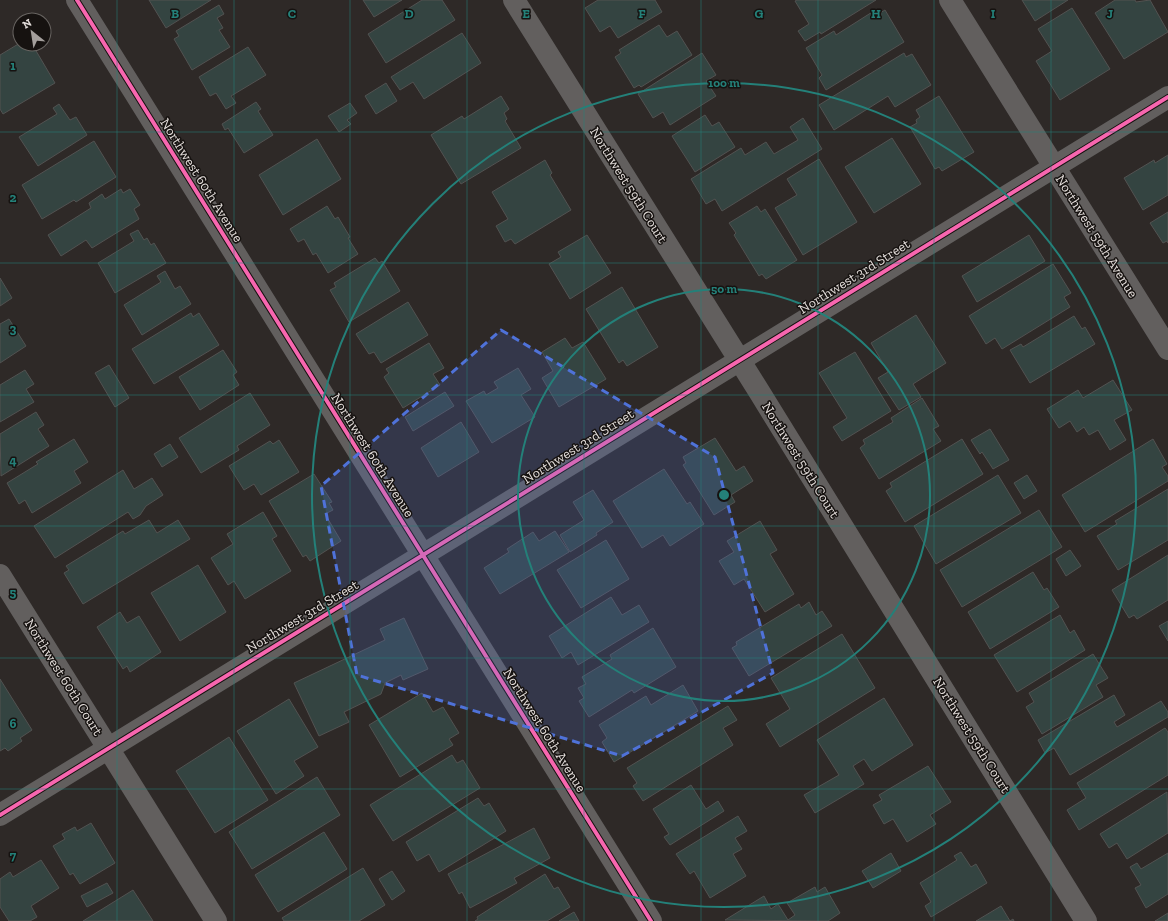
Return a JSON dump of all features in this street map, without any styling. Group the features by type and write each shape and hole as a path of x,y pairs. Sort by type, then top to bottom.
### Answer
{"street":[{"name":"Northwest 60th Avenue","path":"77,0 651,921"},
{"name":"Northwest 59th Court","path":"514,0 739,360 1086,921"},
{"name":"Northwest 59th Avenue","path":"950,0 1168,349"},
{"name":"Northwest 3rd Street","path":"0,815 108,747 1168,97"},
{"name":"Northwest 60th Court","path":"0,575 216,921"}],"highlighted area":[{"path":"501,330 715,457 773,673 622,756 357,675 321,486"}],"building":[{"path":"149,0 211,0 166,28"},
{"path":"363,0 402,0 374,17"},
{"path":"422,0 442,0 455,20 386,63 368,34"},
{"path":"598,0 655,0 662,12 618,38 610,26 600,32 585,8"},
{"path":"876,0 821,34 820,32 805,41 798,31 809,24 795,1"},
{"path":"1022,0 1068,0 1035,21"},
{"path":"1115,0 1135,0 1136,2 1150,0 1168,32 1124,59 1095,13"},
{"path":"219,5 224,14 217,18 223,28 219,30 230,47 192,70 174,39 179,36 176,31"},
{"path":"1072,8 1110,69 1060,100 1036,61 1052,51 1038,29"},
{"path":"877,9 880,13 885,10 904,42 826,90 819,78 822,75 806,48 834,31 836,35"},
{"path":"659,25 667,37 677,31 692,55 641,87 639,85 634,88 615,57 621,53 619,50"},
{"path":"462,33 481,63 424,99 413,82 400,90 391,77"},
{"path":"248,47 266,75 231,96 236,103 226,109 216,93 210,96 199,77"},
{"path":"12,48 12,52 37,52 55,83 3,114 0,109 0,55"},
{"path":"702,53 716,75 706,81 716,96 670,125 663,112 653,118 638,94"},
{"path":"904,53 906,57 912,54 931,85 895,107 888,96 834,130 819,105"},
{"path":"386,83 397,101 376,114 365,96"},
{"path":"501,96 509,109 504,113 507,119 505,121 521,148 461,184 431,135 462,116 464,119"},
{"path":"939,96 974,152 942,171 939,167 935,169 910,127 917,123 916,120 920,117 916,110"},
{"path":"256,102 261,109 258,111 273,135 244,153 228,128 225,130 222,124"},
{"path":"350,103 357,113 347,120 351,124 339,132 328,116"},
{"path":"59,104 70,120 76,117 87,135 38,166 19,137 57,114 53,108"},
{"path":"705,115 712,126 719,122 735,147 695,172 672,136"},
{"path":"803,118 822,149 722,211 715,199 706,204 691,179 741,148 745,155 766,142 774,154 798,140 790,127"},
{"path":"892,138 921,184 874,213 845,167"},
{"path":"317,139 341,179 283,215 259,175"},
{"path":"94,141 116,177 76,202 74,200 42,219 22,185"},
{"path":"1168,155 1168,195 1143,210 1124,178 1154,160 1155,163"},
{"path":"819,159 857,222 803,255 775,208 797,195 787,179"},
{"path":"545,160 552,173 550,175 571,210 515,244 511,239 505,242 496,226 508,219 492,192"},
{"path":"121,189 123,193 130,189 140,205 134,209 139,219 92,248 86,240 61,256 48,235 91,208 89,203 102,194 105,199"},
{"path":"327,206 335,219 338,217 358,254 328,273 316,253 313,255 304,239 298,242 290,229"},
{"path":"757,206 761,212 765,209 797,260 766,279 762,274 759,276 734,235 736,233 729,223"},
{"path":"1168,212 1168,243 1167,241 1163,243 1150,223"},
{"path":"138,230 144,240 147,238 151,245 154,243 166,263 115,293 98,263 134,241 130,234"},
{"path":"587,235 611,273 570,299 549,264 561,257 558,252"},
{"path":"1029,235 1045,261 977,302 962,276"},
{"path":"375,258 379,263 382,261 400,291 349,322 330,290 336,287 334,283"},
{"path":"1053,264 1071,293 1064,297 1070,307 1002,349 995,338 986,344 969,316"},
{"path":"165,271 175,289 180,286 191,304 142,335 124,305 161,282 157,276"},
{"path":"0,278 12,298 0,306"},
{"path":"622,287 658,347 627,366 623,360 619,363 586,309"},
{"path":"408,302 428,335 381,363 374,352 369,354 356,334"},
{"path":"191,313 193,317 199,313 219,345 154,384 132,349"},
{"path":"916,315 946,363 913,384 921,397 899,410 878,378 888,372 871,343"},
{"path":"1074,316 1082,329 1085,327 1095,344 1030,383 1010,350 1021,344 1023,347"},
{"path":"9,319 26,346 0,363 0,324"},
{"path":"565,338 572,348 583,342 606,379 559,407 542,378 553,371 542,352"},
{"path":"429,343 444,368 433,374 440,385 403,408 384,377 389,373 386,369"},
{"path":"223,350 237,372 233,375 239,385 200,410 179,377"},
{"path":"855,352 891,411 842,441 833,427 847,418 819,373"},
{"path":"109,365 129,398 115,407 95,373"},
{"path":"518,368 531,389 521,395 535,417 492,443 466,401 484,391 486,395 498,388 494,382"},
{"path":"25,370 34,384 26,389 34,402 0,422 0,385"},
{"path":"1113,380 1132,410 1114,420 1126,440 1110,450 1098,430 1089,435 1084,427 1077,432 1070,421 1059,428 1047,409 1078,390 1083,398"},
{"path":"445,392 454,406 413,431 405,417"},
{"path":"250,393 270,425 237,446 239,450 201,473 179,438"},
{"path":"922,398 939,426 933,429 941,441 879,479 860,448 865,444 863,440 893,422 891,418"},
{"path":"36,412 44,425 38,429 49,446 1,476 0,434"},
{"path":"461,422 479,452 438,477 421,448"},
{"path":"990,429 1009,460 993,469 982,452 980,454 971,440"},
{"path":"715,438 736,471 744,466 753,481 731,495 735,502 714,515 683,465 686,463 683,457"},
{"path":"74,439 88,462 74,471 81,483 32,513 25,500 19,504 7,483 38,464 36,462"},
{"path":"962,439 983,474 905,522 886,491 892,487 890,483"},
{"path":"1153,439 1167,464 1162,467 1168,476 1168,481 1085,532 1062,495"},
{"path":"279,440 299,472 261,495 254,484 244,490 229,466 270,441 273,444"},
{"path":"170,444 178,457 162,467 154,454"},
{"path":"664,469 687,504 690,502 704,524 670,546 663,535 642,548 613,501"},
{"path":"123,470 134,489 152,478 163,495 146,506 140,515 133,519 128,512 55,558 34,526"},
{"path":"314,474 332,502 329,503 333,510 325,514 341,541 310,561 306,555 303,557 269,501"},
{"path":"998,475 1021,513 936,564 914,526"},
{"path":"1027,475 1037,491 1024,499 1014,483"},
{"path":"1168,489 1168,540 1118,570 1097,536 1117,524 1115,521"},
{"path":"593,490 613,522 596,533 597,535 570,552 560,535 584,520 573,502"},
{"path":"1039,510 1062,547 962,607 940,570"},
{"path":"263,512 277,536 272,539 291,571 245,599 234,581 228,585 211,558 233,544 227,534"},
{"path":"149,520 157,533 178,520 190,539 83,604 64,573 69,570 66,566 123,531 125,534"},
{"path":"760,521 777,550 770,554 794,594 765,612 744,579 734,585 719,561 734,552 727,541"},
{"path":"555,531 569,552 500,594 484,568 509,552 507,549 533,532 539,541"},
{"path":"606,540 629,579 581,608 557,570"},
{"path":"1070,550 1081,566 1066,576 1056,559"},
{"path":"1168,555 1168,600 1137,619 1134,615 1129,618 1112,590"},
{"path":"198,565 226,612 180,641 151,593"},
{"path":"1033,572 1044,590 1047,588 1059,607 990,649 968,612"},
{"path":"611,597 622,615 639,605 649,622 578,665 571,652 562,658 549,636"},
{"path":"809,602 816,615 822,611 832,626 749,676 732,648 737,645 736,642 799,604 801,608"},
{"path":"120,612 127,623 139,616 161,652 130,672 127,666 123,669 97,627"},
{"path":"1060,615 1070,633 1074,630 1085,650 1017,692 994,655"},
{"path":"404,618 428,669 403,680 401,675 385,683 381,694 344,712 349,722 319,736 294,683 385,640 380,629"},
{"path":"1168,621 1168,641 1159,626"},
{"path":"653,628 676,667 634,693 632,690 589,717 579,701 584,698 578,688 586,684 582,677 612,659 610,655"},
{"path":"842,634 875,688 780,747 766,724 790,709 771,678"},
{"path":"1093,654 1108,678 1096,685 1103,697 1042,734 1026,707 1034,702 1029,693"},
{"path":"0,679 32,730 20,738 22,741 8,751 5,748 0,751"},
{"path":"683,685 698,711 614,762 602,742 607,738 599,725 646,696 651,705"},
{"path":"422,693 433,712 443,707 459,733 449,739 453,745 400,777 369,725"},
{"path":"1114,695 1125,715 1114,722 1117,727 1161,701 1168,712 1168,717 1070,775 1054,748 1045,753 1038,740"},
{"path":"884,698 913,745 872,771 864,759 853,766 864,784 815,813 804,795 839,775 817,740"},
{"path":"289,699 318,747 294,761 304,776 276,794 237,731"},
{"path":"728,706 737,720 723,728 733,745 643,801 633,786 637,783 627,768"},
{"path":"1165,728 1168,732 1168,775 1079,830 1067,810 1086,798 1077,783"},
{"path":"229,737 268,800 215,833 176,771"},
{"path":"452,755 457,763 463,760 480,788 393,841 370,805"},
{"path":"928,766 951,802 930,815 936,824 907,842 893,819 884,824 873,805 882,800 879,795"},
{"path":"317,777 340,815 252,869 229,832"},
{"path":"691,785 706,809 718,801 724,811 670,845 664,837 669,834 653,809"},
{"path":"1167,792 1168,833 1127,859 1117,843 1109,848 1100,834"},
{"path":"478,798 484,806 489,803 506,831 439,872 429,854 417,861 406,842"},
{"path":"738,816 747,831 735,838 742,849 733,854 746,876 710,898 694,871 690,874 676,854"},
{"path":"91,823 115,863 80,884 73,873 70,875 53,846 65,839 62,834 75,827 77,831"},
{"path":"534,828 550,858 514,878 517,883 470,908 462,892 459,894 448,874"},
{"path":"324,832 347,869 278,912 255,875"},
{"path":"961,852 971,867 976,864 987,883 931,917 925,906 931,902 920,883 957,860 954,856"},
{"path":"891,853 901,871 873,888 862,871"},
{"path":"1168,853 1168,894 1146,908 1135,888 1141,885 1130,867 1137,863 1141,869"},
{"path":"41,860 59,888 31,906 37,917 30,921 9,921 0,907 0,879 10,872 13,877"},
{"path":"363,868 385,905 359,921 284,921 282,918"},
{"path":"392,871 405,891 392,900 379,879"},
{"path":"545,874 554,889 558,887 570,907 547,921 475,921 478,919 477,917"},
{"path":"107,883 113,893 87,907 81,896"},
{"path":"815,887 817,892 825,887 840,913 828,921 725,920 764,896 771,909 778,904 788,920 795,915 787,903"},
{"path":"133,890 153,921 83,921"},
{"path":"1001,906 1010,921 976,921"},
{"path":"574,912 579,921 559,921"},
{"path":"1168,913 1168,921 1155,921"}],"cycle path":[{"path":"77,0 651,921"},
{"path":"0,815 1168,97"}]}
